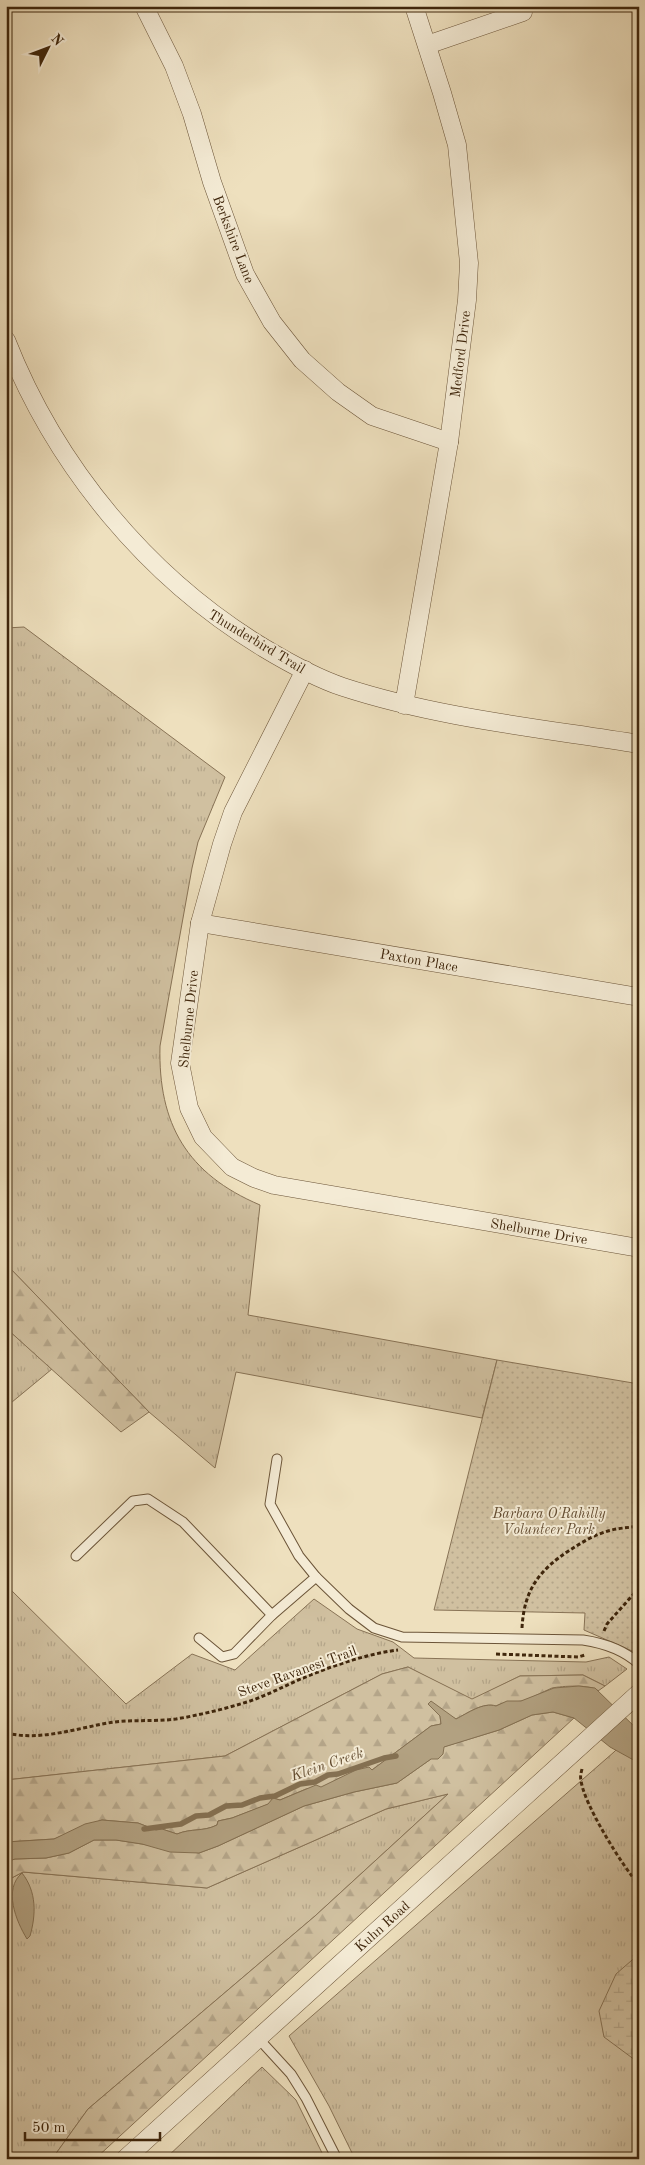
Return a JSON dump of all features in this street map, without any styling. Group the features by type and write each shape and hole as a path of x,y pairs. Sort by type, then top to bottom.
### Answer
{"street":[{"name":"Berkshire Lane","path":"144,6 174,66 192,114 212,182 245,274 272,322 302,360 338,392 372,416 448,442"},
{"name":"Medford Drive","path":"404,705 448,442 467,300 468,242 457,145 414,6"},
{"path":"427,45 523,12"},
{"name":"Thunderbird Trail","path":"6,340 34,401 55,438 85,483 132,540 171,580 209,613 239,633 305,670 342,687 404,705 639,744"},
{"name":"Shelburne Drive","path":"305,670 233,812 222,844 200,924 180,1062 189,1108 203,1137 232,1166 254,1178 299,1191 639,1248"},
{"name":"Paxton Place","path":"200,924 639,997"},
{"name":"Kuhn Road","path":"125,2159 636,1695"}],"lane":[{"path":"277,1459 270,1504 299,1556 316,1577 349,1609 374,1628 402,1637 599,1642 631,1657 639,1664"},
{"path":"76,1556 133,1501 148,1499 183,1522 272,1615"},
{"path":"199,1638 222,1657 234,1654 272,1615 316,1577"},
{"path":"258,2038 291,2074 306,2098 338,2159"}],"path":[{"path":"522,1639 523,1611 527,1597 537,1578 546,1567 582,1542 602,1533 639,1526"},
{"path":"603,1633 607,1624 639,1588"},
{"name":"Steve Ravanesi Trail","path":"6,1733 25,1737 39,1736 112,1722 176,1719 218,1710 261,1697 302,1678 349,1662 383,1652 401,1650"},
{"path":"489,1653 578,1657 587,1654"},
{"path":"585,1765 580,1779 588,1800 614,1851 639,1885"}],"green space":[{"path":"24,627 225,777 198,842 192,868 160,1046 161,1074 165,1099 172,1122 182,1143 196,1162 213,1178 260,1205 248,1315 497,1360 482,1418 236,1372 215,1468 149,1412 6,1264 6,628"},
{"path":"6,1264 149,1412 121,1432 6,1328"},
{"path":"6,1328 52,1369 6,1407"},
{"name":"Barbara O'Rahilly Volunteer Park","path":"497,1360 639,1384 639,1654 584,1630 585,1613 434,1610"},
{"path":"6,1585 126,1704 192,1654 235,1670 314,1599 357,1629 393,1642 414,1658 586,1662 609,1657 627,1669 605,1686 583,1675 520,1676 472,1700 408,1667 382,1674 225,1756 6,1780"},
{"path":"408,1667 472,1699 520,1676 583,1675 605,1686 598,1691 583,1686 552,1688 522,1701 506,1702 496,1706 486,1705 456,1719 428,1704 440,1716 441,1724 431,1726 372,1770 340,1778 321,1788 306,1789 280,1800 273,1798 269,1804 232,1818 218,1821 217,1825 207,1829 177,1834 162,1829 156,1830 138,1823 102,1820 54,1839 6,1842 6,1780 225,1756 382,1674"},
{"path":"553,1712 574,1718 95,2159 52,2159 88,2109 315,1916 448,1794 386,1809 207,1888 23,1872 6,1881 6,1862 15,1859 46,1858 69,1853 94,1840 116,1840 199,1853 304,1806 354,1792 397,1783 431,1759 443,1747 499,1730 532,1715"},
{"path":"639,1727 639,2159 355,2159 329,2106 289,2036 614,1752"},
{"path":"448,1794 315,1916 88,2109 52,2159 6,2159 6,1881 23,1872 207,1888 386,1809"},
{"path":"639,1954 639,2063 604,2037 599,2011 616,1974"},
{"path":"262,2067 296,2100 325,2159 165,2159"}],"shaded area":[{"path":"579,1686 595,1688 639,1731 639,1763 610,1747 574,1718 553,1712 532,1715 499,1730 444,1747 443,1754 438,1759 431,1759 397,1783 354,1792 304,1806 199,1853 170,1852 142,1844 116,1840 94,1840 69,1853 46,1858 15,1859 6,1862 6,1842 54,1839 85,1824 102,1820 138,1823 156,1830 162,1829 177,1834 207,1829 217,1825 218,1821 232,1818 268,1804 273,1798 280,1800 316,1785 321,1787 356,1770 369,1767 372,1770 431,1726 441,1724 440,1716 428,1704 431,1701 456,1719 481,1707 496,1706 507,1701 521,1701 554,1688"},
{"path":"22,1873 27,1880 34,1904 32,1928 27,1939 19,1923 12,1896 16,1880"}],"waterway":[{"name":"Klein Creek","path":"144,1829 181,1824 196,1816 209,1815 226,1806 242,1805 260,1798 275,1796 300,1784 315,1782 328,1775 338,1774 384,1758 396,1756"}]}
